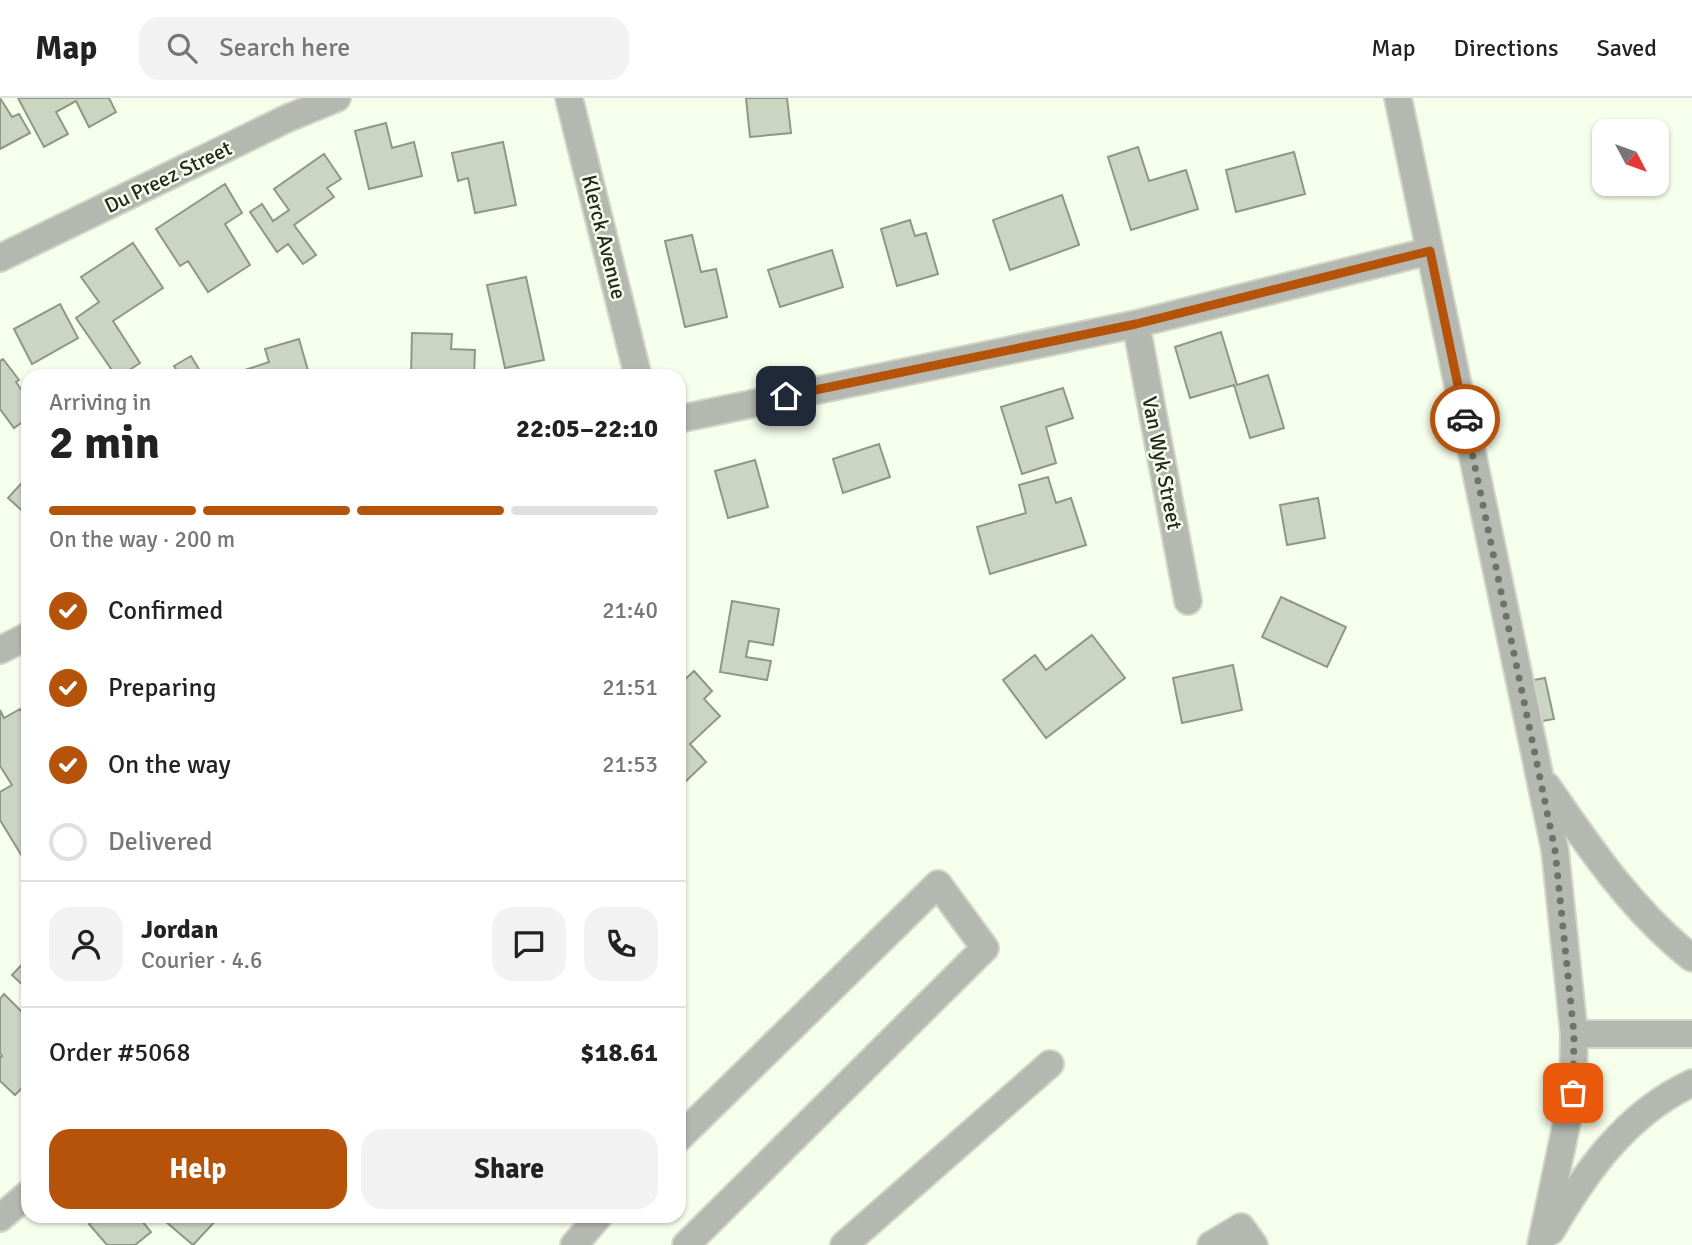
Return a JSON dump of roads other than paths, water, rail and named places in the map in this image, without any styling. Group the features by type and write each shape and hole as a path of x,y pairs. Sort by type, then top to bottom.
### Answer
{"street":[{"name":"Du Preez Street","path":"0,258 288,118 337,98"},
{"name":"Klerck Avenue","path":"569,98 636,369"},
{"path":"1398,98 1555,850 1574,1034 1573,1093 1542,1245"},
{"path":"686,418 1136,324 1430,251"},
{"name":"Van Wyk Street","path":"1136,324 1188,601"},
{"path":"0,650 21,640"},
{"path":"1540,776 1590,847 1645,915 1692,958"},
{"path":"686,1131 938,884 985,948 686,1245"},
{"path":"1574,1034 1692,1034"},
{"path":"844,1245 1050,1064"},
{"path":"1542,1245 1577,1187 1620,1133 1672,1092 1692,1083"},
{"path":"0,1218 21,1200"},
{"path":"1211,1245 1241,1227 1254,1245"}]}
